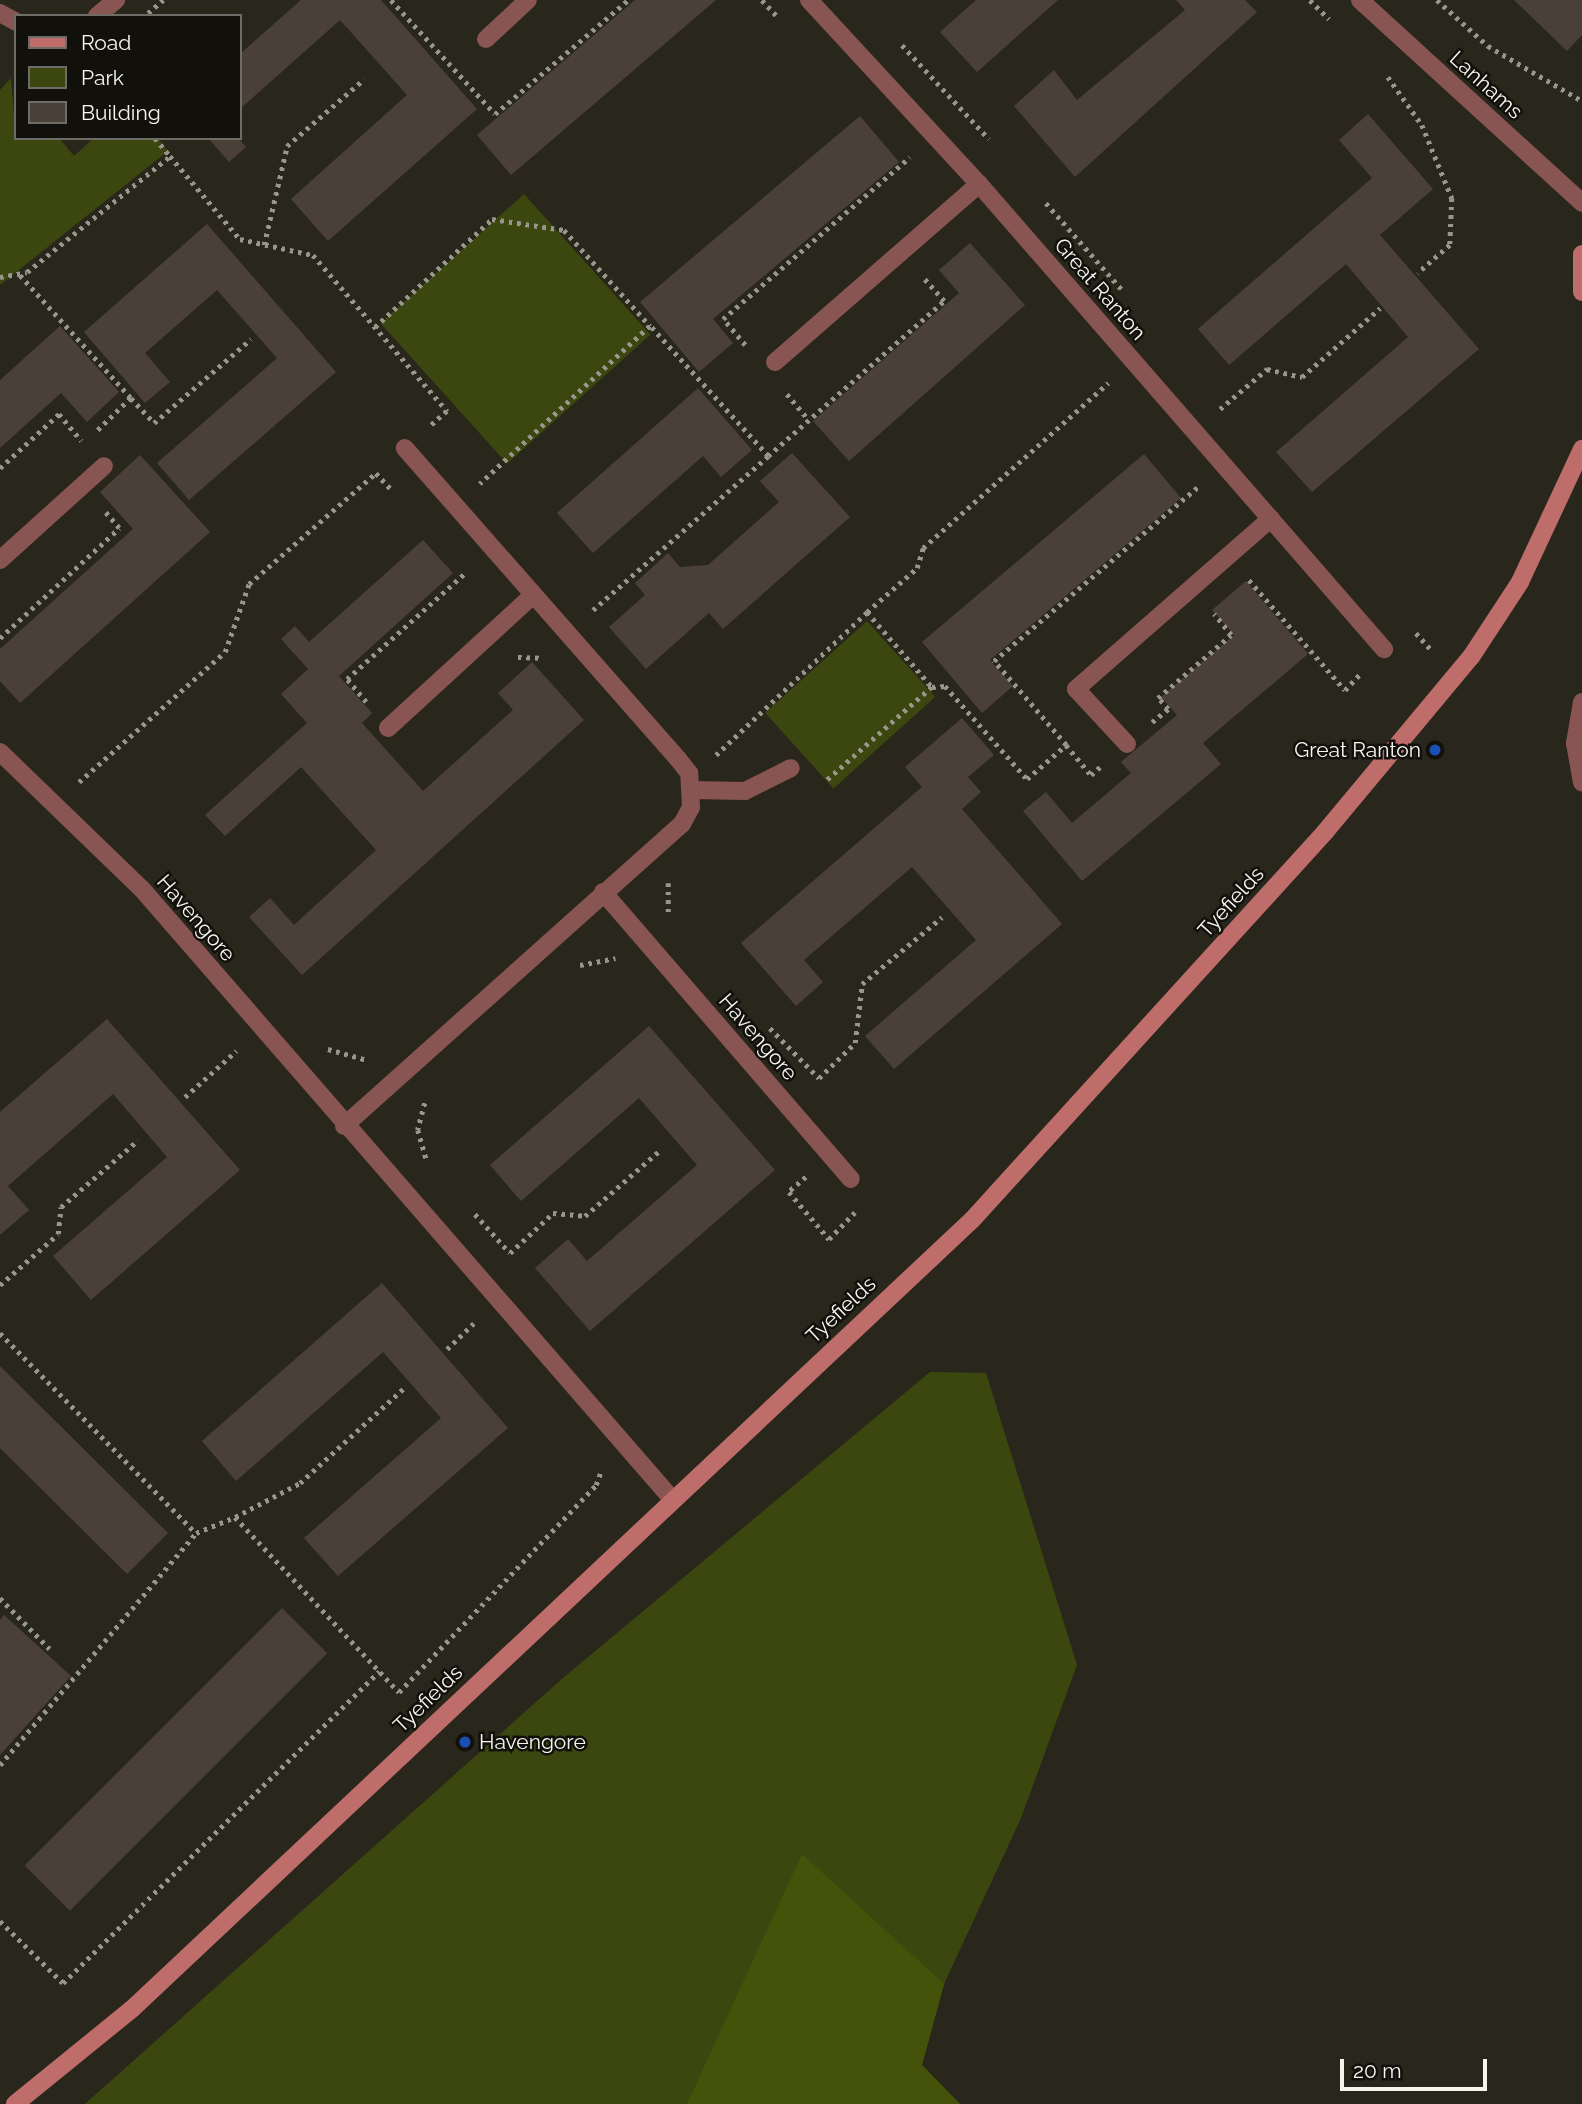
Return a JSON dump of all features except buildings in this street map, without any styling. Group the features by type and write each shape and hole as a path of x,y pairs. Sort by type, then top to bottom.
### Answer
{"street":[{"path":"99,14 116,0"},
{"path":"486,39 528,0"},
{"name":"Great Ranton","path":"809,0 979,184 1384,649"},
{"name":"Lanhams","path":"1360,0 1582,204"},
{"path":"775,362 979,184"},
{"path":"1582,254 1582,292"},
{"path":"344,1126 682,824 692,790 678,759 531,597 405,448"},
{"name":"Tyefields","path":"15,2104 132,2010 672,1499 972,1220 1325,832 1471,657 1520,582 1582,449"},
{"path":"0,560 104,466"},
{"path":"1127,744 1076,689 1270,519"},
{"path":"388,728 531,597"},
{"path":"1582,702 1575,743 1582,782"},
{"name":"Havengore","path":"0,752 141,887 344,1126 672,1499"},
{"path":"692,790 745,791 791,768"},
{"name":"Havengore","path":"603,892 851,1180"}],"path":[{"path":"147,14 163,0"},
{"path":"762,0 781,19"},
{"path":"1437,0 1488,46 1582,101"},
{"path":"1390,78 1423,125 1452,198 1450,245 1418,273"},
{"path":"264,244 287,146 364,79"},
{"path":"73,788 226,652 249,584 447,411 313,255 240,239 157,140"},
{"path":"748,349 723,318 913,155 903,145"},
{"path":"0,277 19,275 170,156"},
{"path":"374,327 492,219 564,230 768,456"},
{"path":"589,614 944,301 920,274 930,265"},
{"path":"19,275 154,423 251,339"},
{"path":"1222,408 1267,369 1302,377 1380,308"},
{"path":"477,487 650,326"},
{"path":"867,612 917,568 923,548 1116,376"},
{"path":"783,390 809,420"},
{"path":"84,443 131,398"},
{"path":"1197,472 1205,481 994,661 1091,775 1168,709 1158,698 1231,635 1209,608 1218,600"},
{"path":"376,473 394,494"},
{"path":"388,728 347,679 467,575 458,565"},
{"path":"1237,585 1246,577 1345,690"},
{"path":"509,666 519,657 550,661"},
{"path":"932,687 945,685 1027,779 1066,745"},
{"path":"575,969 597,958 621,960"},
{"path":"231,1038 249,1058"},
{"path":"318,1043 347,1057 379,1056"},
{"path":"185,1097 240,1048"},
{"path":"427,1096 418,1130 436,1172"},
{"path":"0,1286 58,1234 61,1207 138,1140"},
{"path":"464,1203 510,1253 553,1213 585,1216 659,1151"},
{"path":"816,1168 789,1192 829,1239 856,1216 851,1180"},
{"path":"447,1349 480,1318"},
{"path":"0,1332 196,1534"},
{"path":"0,1765 196,1534 300,1483 404,1388"},
{"path":"235,1517 400,1692 596,1485 600,1464"},
{"path":"0,1598 50,1649"},
{"path":"0,1921 63,1983 379,1671"}],"green space":[{"path":"11,78 14,140 61,140 74,156 92,140 160,140 168,151 0,285 0,90"},
{"path":"524,194 650,334 507,464 381,323"},
{"path":"867,621 935,697 833,788 765,713"},
{"path":"930,1372 986,1373 1077,1665 1021,1818 944,1984 922,2065 960,2104 85,2104 563,1678"},
{"path":"802,1854 944,1984 922,2065 960,2104 687,2104"}],"place":[{"name":"Great Ranton","path":"1435,750"},
{"name":"Havengore","path":"465,1742"}]}
